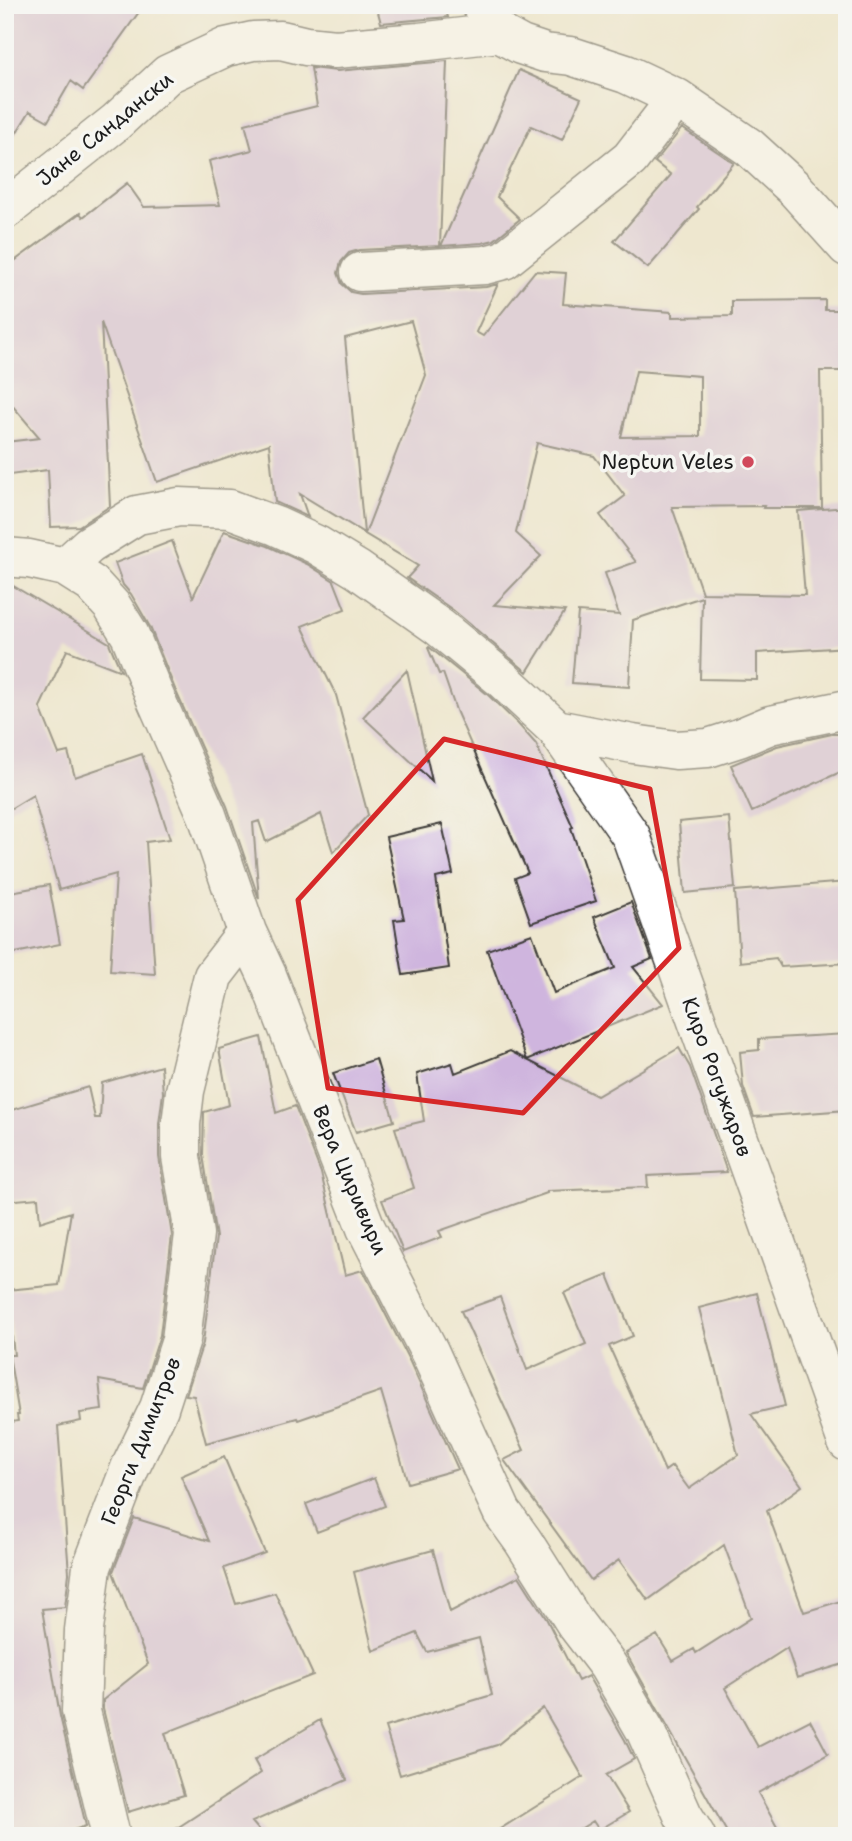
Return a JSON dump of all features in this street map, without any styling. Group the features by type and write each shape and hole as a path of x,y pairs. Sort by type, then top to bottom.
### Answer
{"street":[{"path":"490,19 521,45 545,53 570,56 626,74 677,98 749,147 794,188 847,247"},
{"name":"Јане Сандански","path":"5,210 116,122 168,74 226,47 253,41 281,40 335,49 419,43 490,19"},
{"path":"360,272 485,265 504,260 630,159 677,98"},
{"name":"Киро Рогужаров","path":"65,567 89,545 137,515 179,507 230,509 317,545 358,570 439,628 501,678 556,729 631,836 847,1441"},
{"name":"Вера Циривири","path":"5,557 65,567 92,584 112,606 130,635 207,815 247,932 267,975 366,1228 413,1319 502,1512 575,1623 608,1666 645,1730 683,1815 696,1836"},
{"path":"556,729 676,750 708,748 770,725 847,709"},
{"name":"Георги Димитров","path":"111,1836 81,1712 85,1630 92,1567 130,1468 159,1408 181,1339 194,1234 181,1157 185,1090 213,976 247,932"}],"highlighted area":[{"path":"444,739 650,789 679,948 523,1113 328,1088 298,900"}],"building":[{"path":"5,5 144,5 83,90 71,81 48,121 30,111 5,151"},
{"path":"376,5 444,5 448,17 381,23"},
{"path":"447,61 440,246 359,250 349,253 341,262 338,273 342,284 351,292 361,294 486,287 498,284 476,332 483,336 535,271 566,273 563,304 672,312 672,317 732,316 732,301 825,300 825,310 847,310 847,371 820,371 822,508 672,507 702,593 805,595 798,511 847,507 847,647 757,653 757,680 700,679 702,597 633,620 629,687 572,683 578,612 619,615 605,573 636,562 600,515 625,496 594,456 537,443 516,533 541,556 494,605 565,611 527,672 453,610 407,578 418,566 365,534 426,375 411,321 345,338 364,533 300,494 308,517 275,502 269,444 157,482 101,322 110,506 79,526 51,527 48,470 10,475 6,442 40,438 5,397 5,268 80,213 83,217 127,183 144,207 220,205 209,161 252,150 245,124 317,106 311,68 337,71","holes":["636,371 700,376 700,436 621,437"]},
{"path":"519,70 581,98 562,140 531,126 497,197 520,219 494,240 441,246"},
{"path":"682,128 734,163 648,268 614,241 671,175 655,162"},
{"path":"224,531 268,546 307,564 334,581 345,609 302,626 336,695 368,815 333,852 321,814 266,842 259,821 253,823 259,899 227,806 150,627 123,585 115,563 172,541 193,597"},
{"path":"5,581 109,643 121,671 67,650 40,707 59,754 68,752 75,777 142,754 170,839 146,842 155,974 110,971 116,874 59,890 33,795 5,812"},
{"path":"429,647 487,694 536,744 573,827 571,828 596,901 531,923 515,878 528,873 457,713 443,673 439,674"},
{"path":"407,670 432,781 363,717"},
{"path":"832,734 847,734 847,769 752,812 731,765 777,746"},
{"path":"729,817 735,888 685,893 679,822"},
{"path":"442,824 453,874 436,878 449,968 403,975 394,920 404,919 386,837"},
{"path":"847,882 847,963 781,967 776,958 740,962 735,891"},
{"path":"49,885 60,944 5,955 5,893"},
{"path":"631,902 652,959 633,967 663,1004 527,1060 487,950 532,934 554,993 615,968 594,917"},
{"path":"847,1034 847,1110 754,1117 743,1086 740,1052 759,1050 759,1039"},
{"path":"261,1037 276,1113 295,1106 321,1173 345,1275 363,1270 410,1362 458,1469 408,1483 381,1391 298,1420 297,1418 206,1443 194,1396 186,1395 203,1343 216,1237 203,1155 204,1112 229,1105 219,1049"},
{"path":"679,1048 690,1067 727,1172 647,1176 648,1187 547,1191 439,1231 442,1237 403,1252 382,1200 414,1188 395,1128 424,1121 417,1074 452,1063 455,1073 510,1051 597,1096"},
{"path":"376,1059 394,1121 356,1132 333,1073"},
{"path":"161,1066 163,1093 159,1157 172,1235 160,1335 143,1388 99,1380 102,1410 80,1413 81,1421 58,1426 69,1573 65,1607 42,1609 60,1716 86,1826 55,1836 5,1836 5,1423 18,1421 19,1415 9,1355 14,1355 7,1290 59,1285 71,1212 40,1222 38,1198 5,1201 5,1112 88,1087 95,1118 100,1118 102,1083"},
{"path":"608,1275 633,1336 609,1346 665,1471 672,1466 689,1489 738,1455 699,1308 757,1293 785,1406 751,1414 802,1486 767,1511 804,1612 847,1599 847,1663 797,1678 787,1648 725,1688 758,1747 810,1720 828,1754 758,1793 782,1836 729,1836 626,1653 657,1635 673,1661 694,1649 696,1653 751,1618 724,1545 648,1600 619,1560 591,1580 504,1460 524,1450 461,1311 500,1297 527,1370 586,1344 564,1293"},
{"path":"224,1457 265,1553 224,1568 236,1604 275,1593 313,1675 165,1733 184,1795 128,1812 103,1700 148,1664 113,1572 134,1518 209,1541 181,1476"},
{"path":"374,1478 385,1506 317,1532 306,1504"},
{"path":"433,1550 450,1612 519,1576 547,1620 578,1681 588,1676 634,1759 606,1775 629,1812 599,1830 593,1821 569,1836 489,1836 583,1777 543,1708 497,1745 400,1775 385,1727 492,1695 479,1638 427,1652 417,1633 373,1651 354,1572"},
{"path":"320,1720 347,1780 252,1822 264,1836 165,1836 261,1773 254,1760"}],"place":[{"name":"Neptun Veles","path":"748,462"}]}
